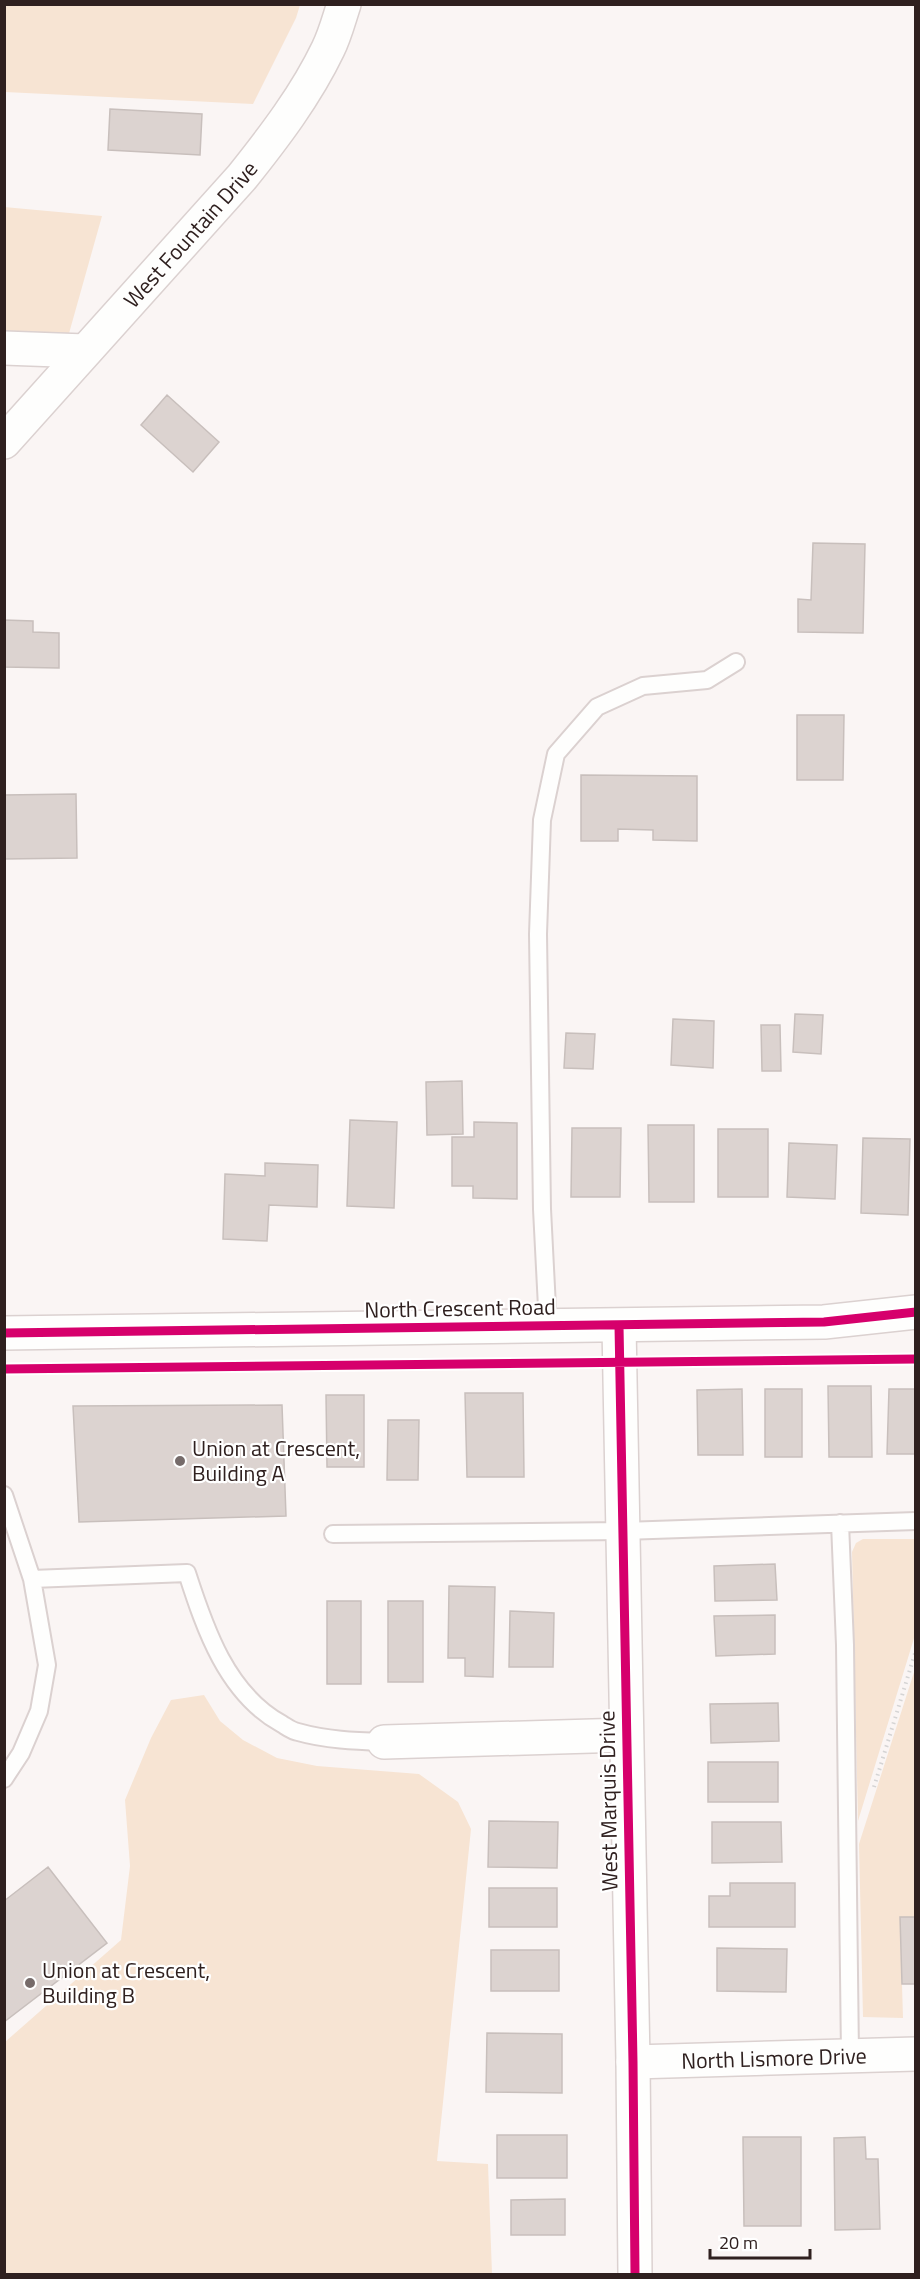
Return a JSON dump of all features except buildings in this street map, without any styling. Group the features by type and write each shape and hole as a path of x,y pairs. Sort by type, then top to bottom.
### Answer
{"street":[{"name":"West Fountain Drive","path":"4,442 234,186 265,148 291,112 328,48 344,4"},
{"path":"4,348 85,351"},
{"name":"North Crescent Road","path":"4,1333 824,1322 915,1312"},
{"name":"West Marquis Drive","path":"619,1326 635,2274"},
{"path":"384,1742 626,1735"},
{"name":"North Lismore Drive","path":"633,2062 915,2054"}],"lane":[{"path":"548,1327 542,1209 538,934 542,820 556,754 597,707 643,686 707,680 736,662"},
{"path":"4,1495 32,1579 47,1665 39,1711 21,1753 4,1779"},
{"path":"333,1534 623,1531 915,1521"},
{"path":"840,1523 845,1645 850,2055"},
{"path":"32,1579 187,1573 198,1607 227,1670 246,1696 267,1716 296,1732 341,1740 384,1742"}],"path":[{"path":"871,1794 915,1650"}],"shaded area":[{"path":"4,5 300,5 296,18 253,104 5,92"},
{"path":"4,207 102,216 66,344 5,341"},
{"path":"863,1539 915,1539 915,1635 858,1821 852,1552 856,1543"},
{"path":"915,1669 916,1917 900,1918 903,2018 863,2017 859,1844"},
{"path":"204,1695 220,1721 243,1740 277,1758 317,1766 419,1774 458,1802 471,1829 437,2161 488,2164 492,2274 5,2274 5,2042 121,1940 130,1866 125,1800 151,1738 171,1700"}],"cycle path":[{"path":"4,1333 824,1322 916,1312"},
{"path":"619,1326 635,2274"},
{"path":"4,1369 916,1359"}],"place":[{"name":"Union at Crescent, Building A","path":"180,1461"},
{"name":"Union at Crescent, Building B","path":"30,1983"}]}
